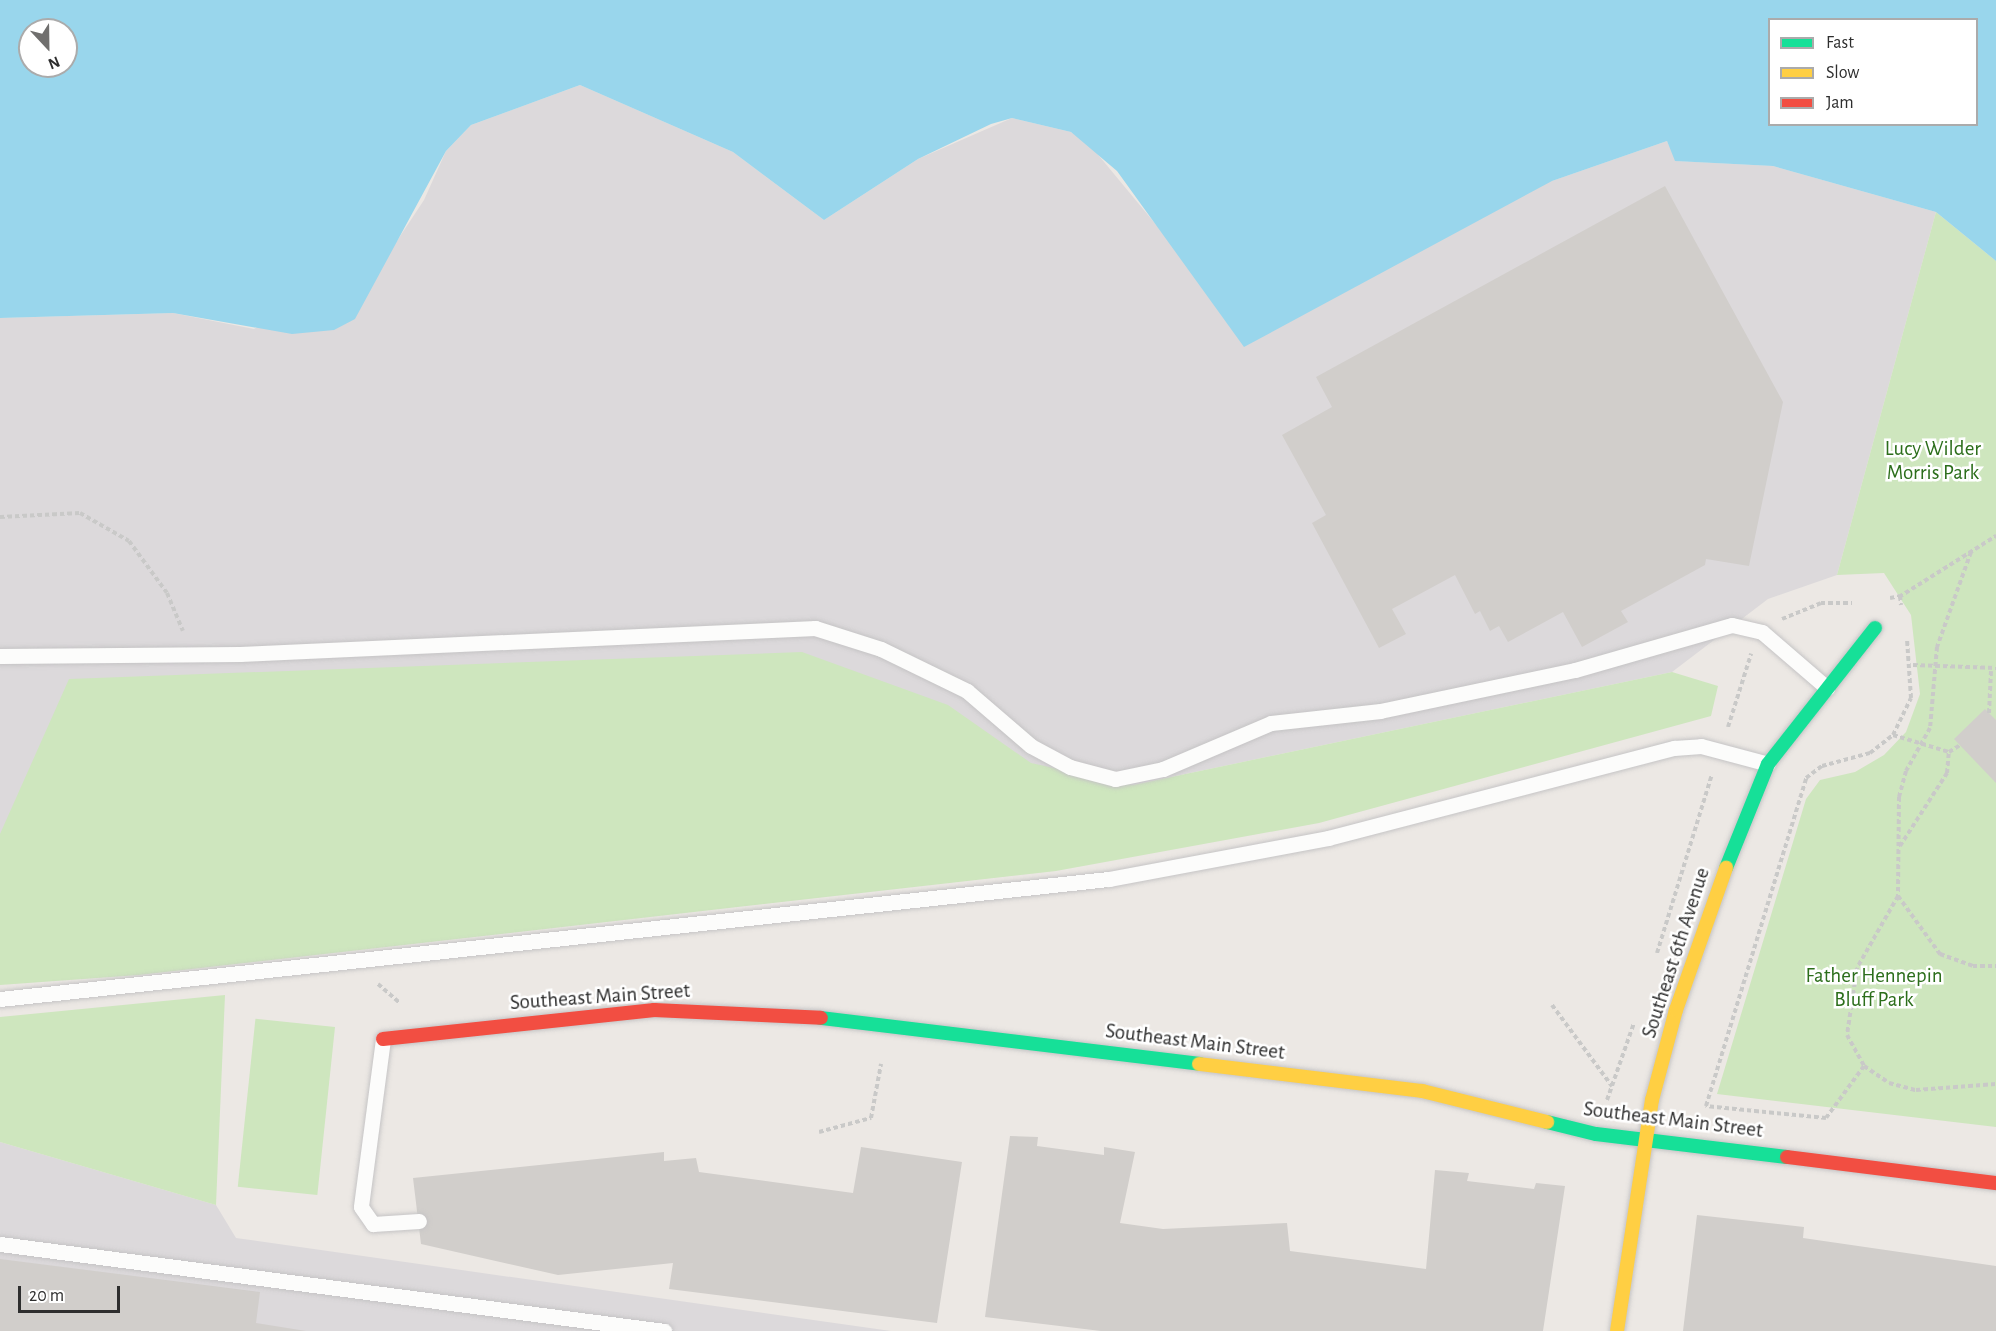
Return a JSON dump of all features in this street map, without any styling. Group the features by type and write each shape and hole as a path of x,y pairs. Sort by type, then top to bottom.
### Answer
{"street":[{"name":"Southeast 6th Avenue","path":"1617,1331 1644,1138 1676,1010 1768,764 1875,628"},
{"name":"Southeast Main Street","path":"383,1038 654,1010 737,1011 1422,1091 1582,1132 1996,1183"}],"lane":[{"path":"0,656 193,654 815,628 881,649 967,691 1031,746 1070,768 1115,779 1163,769 1271,723 1380,711 1575,670 1732,625 1762,632 1827,688"},
{"path":"0,999 354,963 1109,879 1328,838 1674,748 1720,750 1768,764"},
{"path":"383,1038 361,1207 373,1224 419,1221"},
{"path":"0,1244 663,1331"}],"path":[{"path":"0,517 80,513 129,542 167,593 193,654"},
{"path":"1875,628 1900,596 1996,536"},
{"path":"1971,552 1964,584 1937,646 1939,666 1930,728 1918,746 1899,797 1898,896 1857,968 1847,1035 1864,1066 1889,1083 1916,1090 1996,1084"},
{"path":"1653,966 1740,680 1762,632"},
{"path":"1864,1066 1826,1118 1706,1106 1806,778 1821,766 1870,753 1893,735 1911,698 1913,665 1991,671 1996,668"},
{"path":"1989,713 1991,671"},
{"path":"1893,735 1918,746 1949,752 1960,745"},
{"path":"1899,847 1947,773 1949,752"},
{"path":"1898,896 1940,954 1973,966 1996,966"},
{"path":"354,963 434,1033"},
{"path":"1552,1005 1612,1087"},
{"path":"1607,1100 1639,1011"},
{"path":"819,1132 871,1118 881,1064"}],"shaded area":[{"path":"580,85 733,152 824,220 918,159 1012,118 1071,132 1090,145 1172,244 1552,181 1667,141 1676,161 1773,166 1936,212 1837,575 1768,599 1672,672 1133,785 0,866 0,318 173,313 254,329 389,253 424,200 446,151 471,125"},
{"path":"0,1142 216,1205 236,1238 891,1331 0,1331"}],"green space":[{"name":"Father Hennepin Bluff Park","path":"1936,212 1996,261 1996,1127 1717,1094 1806,799 1820,780 1855,772 1884,755 1906,732 1920,694 1911,615 1884,573 1837,575"},
{"path":"802,652 948,705 1031,763 1133,785 1672,672 1718,686 1711,716 1319,823 1056,871 139,975 0,985 0,834 69,679"},
{"path":"225,995 216,1205 0,1142 0,1017"},
{"path":"255,1019 335,1027 317,1195 238,1187"}],"water":[{"path":"0,0 1996,0 1996,261 1936,212 1773,166 1675,161 1667,141 1552,181 1244,347 1117,171 1071,132 1012,118 991,124 918,159 824,220 733,152 580,85 471,125 446,151 355,319 334,330 292,334 173,313 0,318"}],"building":[{"path":"1665,186 1783,402 1749,566 1706,559 1705,565 1621,611 1628,622 1582,647 1563,612 1508,642 1499,626 1490,631 1480,611 1475,614 1455,575 1392,609 1406,634 1379,648 1312,523 1326,515 1282,435 1332,407 1316,377"},
{"path":"1985,709 1996,720 1996,783 1954,739"},
{"path":"1010,1136 1038,1137 1037,1146 1104,1155 1104,1147 1135,1152 1120,1223 1163,1229 1287,1223 1290,1251 1426,1269 1435,1170 1469,1173 1467,1181 1534,1189 1536,1183 1565,1186 1543,1331 1101,1331 985,1317"},
{"path":"861,1147 962,1162 937,1323 669,1289 673,1263 558,1275 421,1244 413,1178 664,1152 664,1161 696,1158 699,1172 853,1193"},
{"path":"1697,1215 1804,1227 1803,1238 1996,1266 1996,1331 1683,1331"},
{"path":"0,1259 260,1292 256,1323 306,1331 0,1331"}],"traffic: fast":[{"path":"1726,868 1768,764 1875,628"},
{"path":"821,1018 1199,1064"},
{"path":"1547,1122 1596,1134 1787,1157"}],"traffic: slow":[{"path":"1617,1331 1652,1100 1676,1010 1726,868"},
{"path":"1199,1064 1422,1091 1547,1122"}],"traffic: jam":[{"path":"383,1039 654,1010 821,1018"},
{"path":"1787,1157 1996,1183"}],"park label":[{"name":"Lucy Wilder Morris Park","path":"1933,461"}]}
